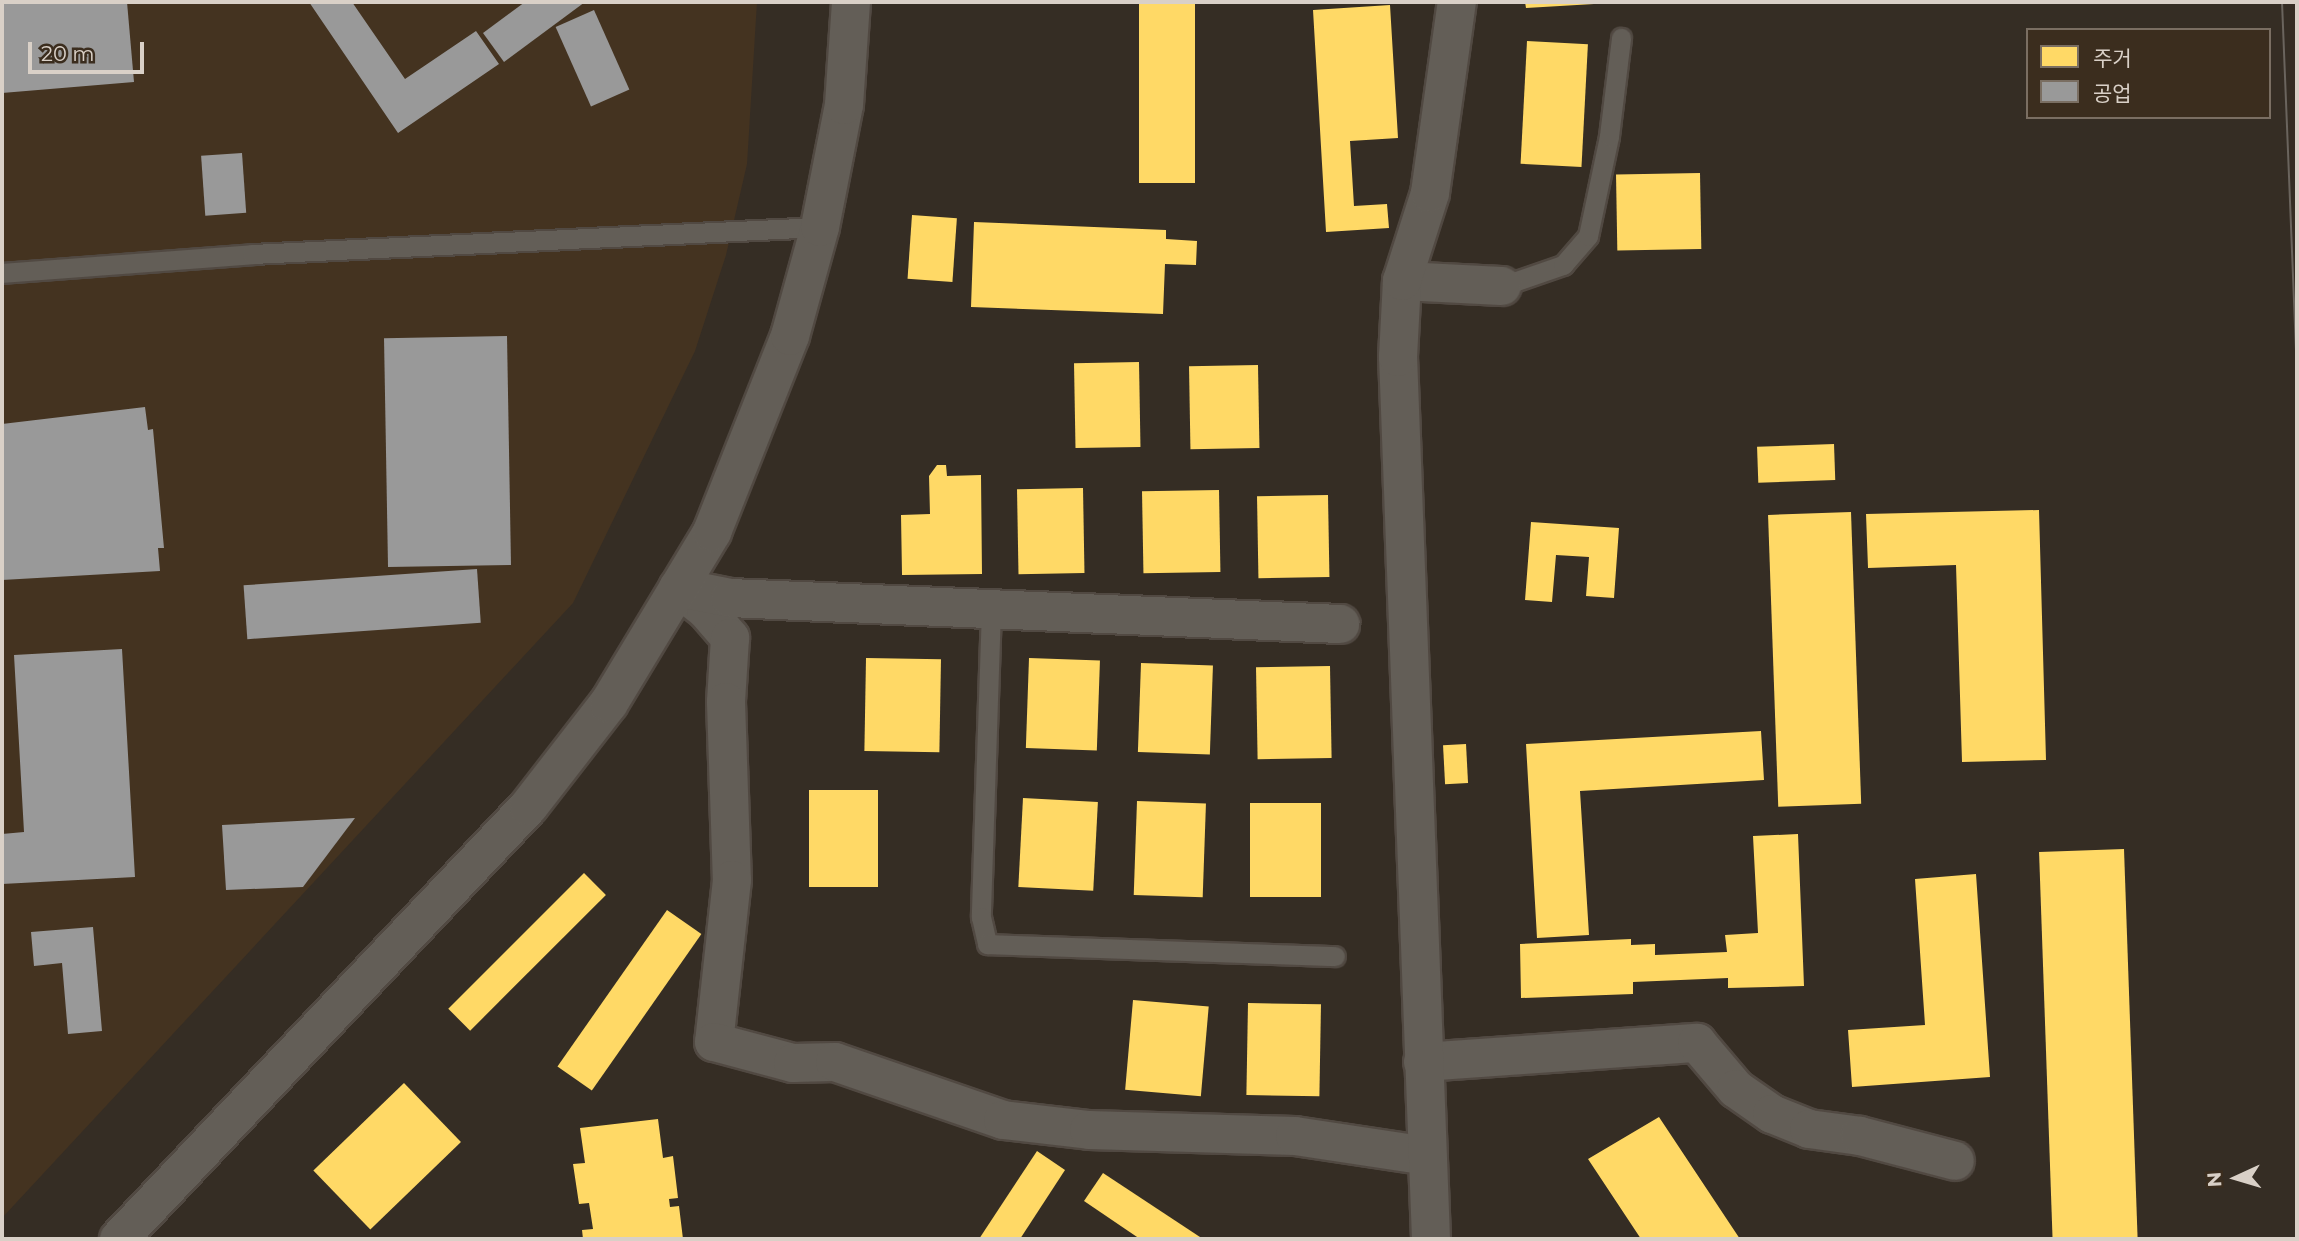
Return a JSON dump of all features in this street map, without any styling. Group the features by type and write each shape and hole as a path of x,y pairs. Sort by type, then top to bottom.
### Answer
{"street":[{"path":"119,1239 529,806 609,703 712,532 790,336 820,227 844,104 851,2"},
{"path":"1431,1239 1398,357 1402,281 1430,192 1457,2"},
{"path":"1402,281 1502,286"},
{"path":"678,588 730,598 1340,624"},
{"path":"678,588 706,610 730,638 726,702 732,880 714,1042 793,1063 835,1062 1003,1120 1089,1130 1295,1136 1427,1156"},
{"path":"1423,1062 1697,1043 1736,1089 1772,1114 1809,1129 1860,1136 1955,1161"}],"lane":[{"path":"1502,286 1563,265 1588,236 1609,136 1621,38"},
{"path":"2,273 252,254 820,227"},
{"path":"991,609 981,917 987,944 1335,956"}],"shaded area":[{"path":"2,2 757,2 747,164 726,255 695,351 573,603 2,1218"}],"building: 주거":[{"path":"1139,2 1195,2 1195,183 1139,183"},
{"path":"1525,2 1594,2 1594,4 1526,8"},
{"path":"1390,5 1398,138 1350,141 1354,206 1387,204 1389,228 1326,232 1313,10"},
{"path":"1527,41 1588,44 1581,167 1521,164"},
{"path":"1700,173 1701,249 1617,250 1616,174"},
{"path":"912,215 957,218 952,282 908,279"},
{"path":"974,222 1166,230 1166,239 1197,241 1196,265 1165,264 1163,314 971,307"},
{"path":"1139,362 1140,447 1075,448 1074,363"},
{"path":"1258,365 1259,448 1190,449 1189,366"},
{"path":"1834,444 1835,480 1758,483 1757,447"},
{"path":"937,465 946,465 947,476 981,475 982,574 902,575 901,515 930,514 929,476"},
{"path":"1083,488 1084,573 1018,574 1017,489"},
{"path":"1219,490 1220,572 1143,573 1142,491"},
{"path":"1328,495 1329,577 1258,578 1257,496"},
{"path":"2039,510 2046,760 1962,762 1956,565 1868,568 1866,514"},
{"path":"1851,512 1861,804 1778,807 1768,515"},
{"path":"1531,522 1619,528 1614,598 1586,596 1589,557 1556,555 1552,602 1525,600"},
{"path":"866,658 941,659 939,752 864,751"},
{"path":"1029,658 1100,660 1097,750 1026,748"},
{"path":"1141,663 1213,666 1210,754 1138,752"},
{"path":"1330,666 1332,758 1258,759 1256,667"},
{"path":"1761,731 1764,780 1580,791 1589,935 1537,938 1526,744"},
{"path":"1466,744 1468,783 1445,784 1443,745"},
{"path":"809,790 878,790 878,887 809,887"},
{"path":"1023,798 1098,802 1093,891 1018,887"},
{"path":"1137,801 1206,803 1203,897 1134,895"},
{"path":"1250,803 1321,803 1321,897 1250,897"},
{"path":"1798,834 1804,986 1728,988 1728,978 1633,982 1633,994 1521,998 1520,944 1631,939 1631,945 1655,944 1655,955 1727,952 1725,935 1758,933 1753,836"},
{"path":"2124,849 2138,1239 2053,1239 2039,852"},
{"path":"584,873 606,895 470,1031 448,1009"},
{"path":"1976,874 1990,1077 1852,1087 1848,1030 1925,1025 1915,879"},
{"path":"667,910 701,934 592,1091 557,1066"},
{"path":"1133,1000 1209,1007 1201,1096 1125,1090"},
{"path":"1248,1003 1321,1004 1319,1096 1246,1095"},
{"path":"404,1083 461,1142 370,1230 313,1171"},
{"path":"1659,1117 1740,1239 1641,1239 1588,1159"},
{"path":"658,1119 663,1158 673,1156 678,1198 669,1199 670,1207 679,1206 683,1239 583,1239 582,1230 593,1229 589,1203 579,1204 573,1164 585,1163 580,1128"},
{"path":"1037,1151 1065,1170 1020,1239 979,1239"},
{"path":"1103,1173 1203,1239 1140,1239 1084,1201"}],"building: 공업":[{"path":"127,2 134,82 2,93 2,3"},
{"path":"309,2 352,2 405,79 476,31 499,64 398,133"},
{"path":"525,2 585,2 504,62 483,33"},
{"path":"594,10 629,89 591,107 556,27"},
{"path":"242,153 246,213 205,216 201,156"},
{"path":"507,336 511,565 388,567 384,338"},
{"path":"145,407 148,430 153,429 164,548 158,548 160,571 2,580 2,424"},
{"path":"477,569 481,623 247,639 244,585"},
{"path":"122,649 135,877 2,884 2,834 24,832 14,655"},
{"path":"355,818 303,887 226,890 222,825"},
{"path":"93,927 102,1031 68,1034 62,963 34,966 31,932"}],"tram line":[{"path":"2282,2 2297,375"}]}
